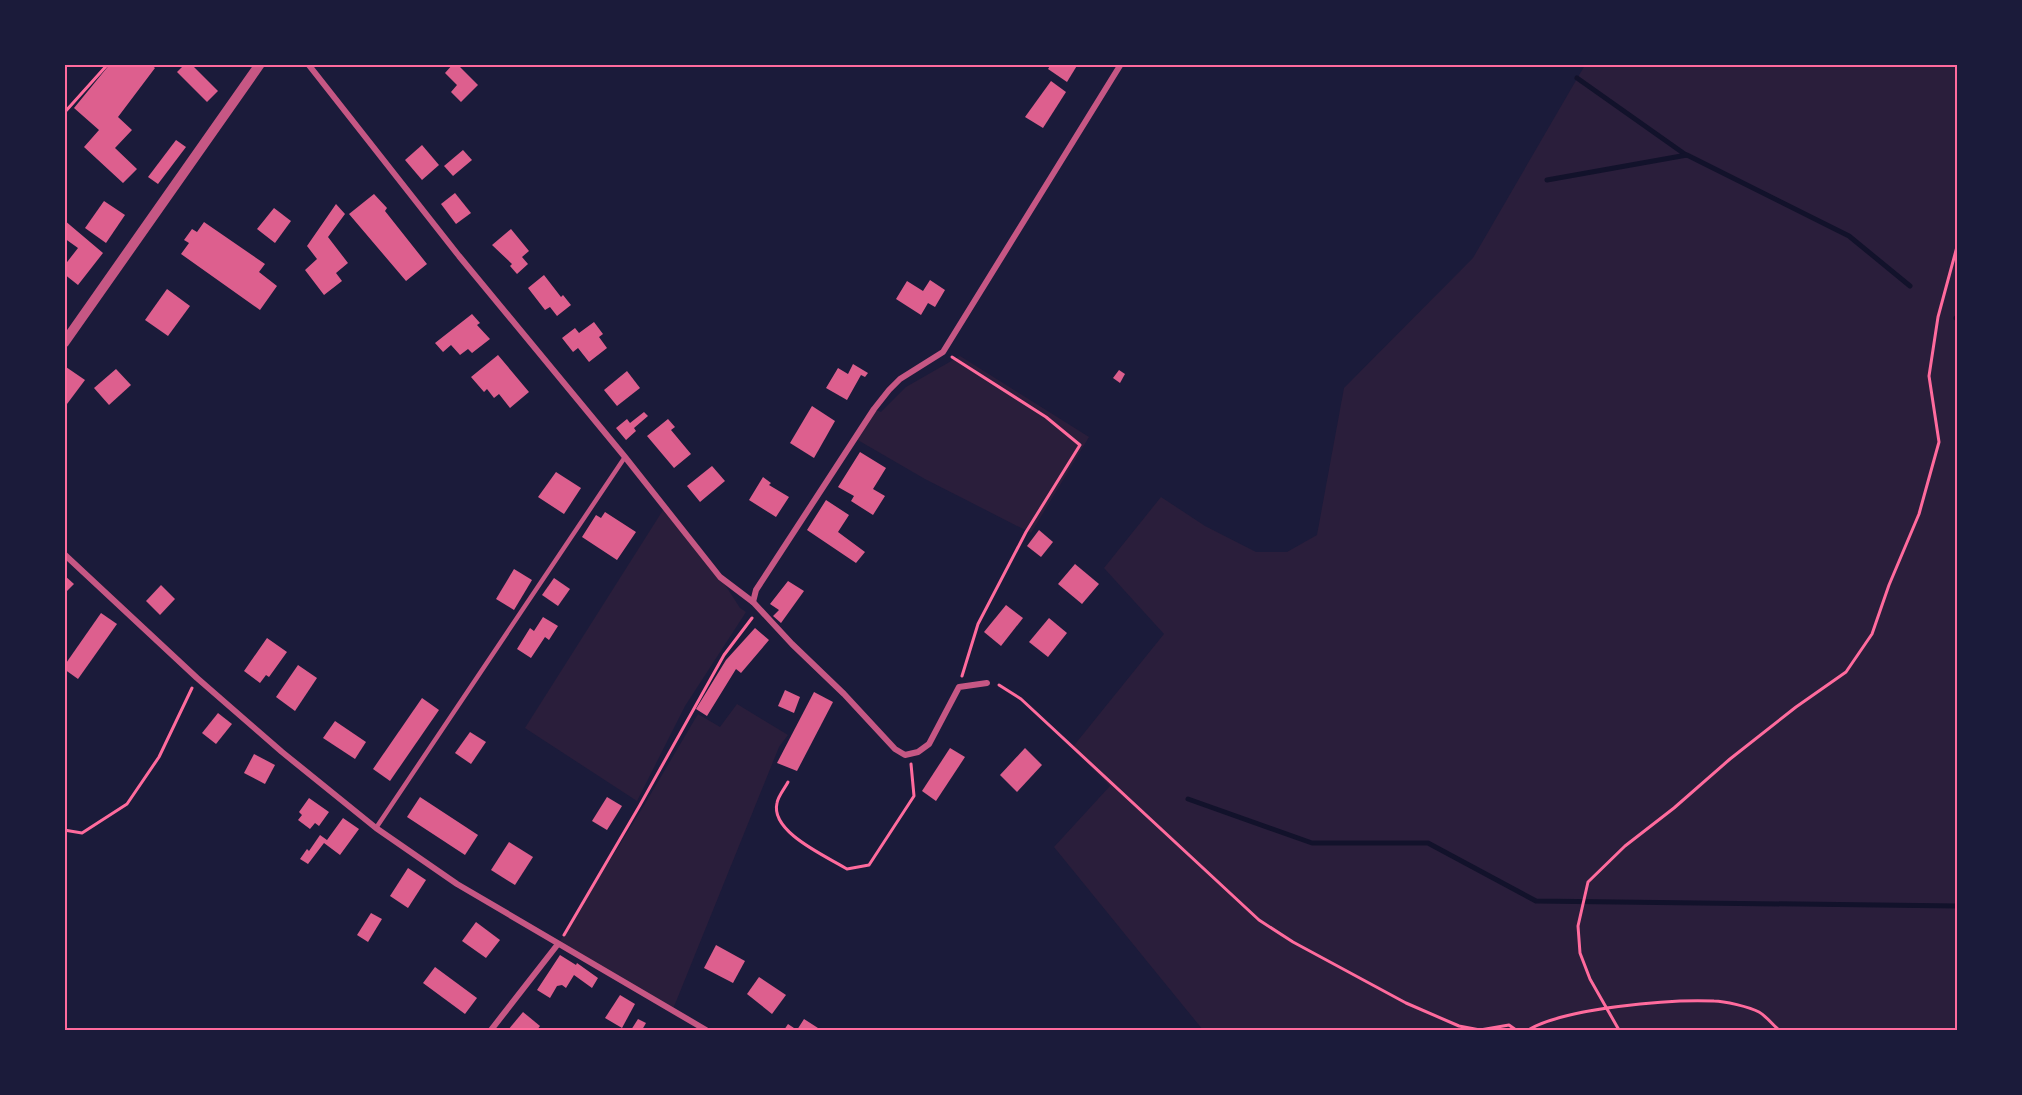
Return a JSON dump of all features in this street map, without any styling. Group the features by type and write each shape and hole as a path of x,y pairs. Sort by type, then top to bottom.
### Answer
{"street":[{"path":"64,344 260,64"},
{"path":"308,64 459,256 625,457 720,577 755,604 895,749 905,755 918,752 929,744 959,687 987,683"},
{"path":"755,604 756,590 874,409 900,379 944,352 1121,64"},
{"path":"64,554 196,678 376,828 457,884 706,1030"},
{"path":"491,1030 558,944"}],"lane":[{"path":"376,828 625,457"}],"path":[{"path":"65,110 108,64"},
{"path":"1619,1030 1590,979 1580,953 1578,926 1588,882 1625,846 1674,808 1730,759 1796,707 1846,672 1872,634 1889,585 1919,514 1939,442 1929,376 1938,317 1958,243"},
{"path":"944,352 1046,417 1080,445 1026,532 978,624 959,687"},
{"path":"558,944 640,805 724,655 750,622 755,604"},
{"path":"64,830 82,834 127,804 159,756 196,678"},
{"path":"987,683 999,685 1021,699 1259,920 1293,942 1406,1003 1459,1026 1480,1030 1509,1025 1516,1030"},
{"path":"788,782 777,802 777,818 789,833 847,869 869,866 914,796 911,754"},
{"path":"1528,1030 1560,1018 1607,1009 1662,1002 1716,1000 1759,1012 1779,1030"}],"shaded area":[{"path":"1585,65 1957,65 1957,1030 1203,1030 1054,847 1110,786 1072,748 1164,634 1104,568 1161,497 1205,526 1256,552 1287,552 1317,535 1344,388 1473,258"},
{"path":"960,356 1089,437 1031,533 925,479 856,439 874,409 881,412 906,387"},
{"path":"665,507 720,577 740,608 746,612 685,706 637,801 525,728"},
{"path":"737,704 788,735 779,747 673,1009 558,944 698,714 720,727"}],"building":[{"path":"110,64 150,64 155,68 118,117 132,130 115,148 137,169 123,183 84,147 99,130 74,108"},
{"path":"185,64 191,64 218,91 207,102 177,72"},
{"path":"453,64 457,64 478,85 461,102 451,92 457,85 445,73"},
{"path":"1051,64 1078,64 1067,82 1048,69"},
{"path":"1051,81 1066,92 1043,128 1025,117"},
{"path":"176,140 186,147 158,184 148,177"},
{"path":"422,145 439,165 422,180 405,160"},
{"path":"463,150 472,160 453,176 444,166"},
{"path":"455,193 471,213 456,224 441,204"},
{"path":"374,194 387,208 385,211 427,264 406,281 349,214"},
{"path":"104,201 125,215 106,243 85,228"},
{"path":"336,204 345,214 328,237 348,263 336,273 342,281 324,295 305,270 317,259 307,246"},
{"path":"274,208 291,221 275,243 257,229"},
{"path":"64,220 103,253 78,285 64,274 64,266 78,248 64,238"},
{"path":"204,222 265,264 259,272 277,286 260,310 181,254 189,243 184,240 192,229 197,232"},
{"path":"511,229 529,251 522,257 528,264 517,274 510,266 512,264 492,245"},
{"path":"544,275 561,297 563,295 571,305 557,316 550,307 545,310 528,288"},
{"path":"930,280 945,290 935,307 928,303 921,315 896,299 907,281 923,291"},
{"path":"167,289 190,306 168,336 145,320"},
{"path":"472,314 480,323 477,325 490,339 472,353 468,349 460,355 451,345 443,352 435,343"},
{"path":"594,322 603,334 599,337 607,348 589,362 578,348 573,352 562,338 575,328 579,333"},
{"path":"498,355 529,392 510,408 499,394 494,398 487,389 484,392 471,377"},
{"path":"853,364 868,373 865,377 861,375 847,400 826,388 838,368 848,374"},
{"path":"66,367 85,380 64,408 64,370"},
{"path":"116,369 131,385 109,405 94,388"},
{"path":"1119,370 1125,374 1120,383 1113,378"},
{"path":"627,371 640,388 617,406 604,390"},
{"path":"812,406 835,421 814,458 790,443"},
{"path":"644,412 648,416 634,428 636,431 626,440 616,428 627,419 630,423"},
{"path":"668,419 675,427 671,430 691,454 674,468 647,436"},
{"path":"860,452 886,468 873,489 885,496 873,515 851,501 854,496 838,487"},
{"path":"712,466 725,481 700,502 687,486"},
{"path":"556,472 581,488 564,514 538,497"},
{"path":"763,477 771,483 769,485 789,497 776,517 749,500"},
{"path":"826,500 849,515 838,532 865,552 856,563 807,530"},
{"path":"605,512 636,532 617,560 582,537 596,515 601,518"},
{"path":"1039,530 1053,542 1041,557 1027,546"},
{"path":"1075,564 1099,584 1082,604 1058,584"},
{"path":"514,569 532,580 514,610 496,599"},
{"path":"64,575 74,584 64,594"},
{"path":"554,578 570,589 558,606 542,595"},
{"path":"788,581 804,591 781,623 773,616 779,610 770,604"},
{"path":"161,585 175,599 160,615 146,601"},
{"path":"1006,605 1023,618 1001,646 984,632"},
{"path":"101,613 117,624 78,679 64,669 64,666"},
{"path":"543,617 558,626 549,640 545,637 531,658 517,649 530,628 534,631"},
{"path":"1049,618 1067,633 1048,657 1029,642"},
{"path":"755,628 769,640 741,673 736,669 707,716 696,709 726,660"},
{"path":"267,638 287,652 269,677 266,675 260,683 244,671"},
{"path":"298,665 317,678 295,711 276,697"},
{"path":"785,690 800,697 794,713 778,706"},
{"path":"814,692 833,702 797,771 777,763"},
{"path":"422,698 439,710 390,781 373,769"},
{"path":"218,713 232,724 216,744 202,733"},
{"path":"335,721 366,742 355,759 323,738"},
{"path":"470,732 486,742 471,764 455,753"},
{"path":"950,748 965,757 936,801 922,791"},
{"path":"1025,748 1042,765 1017,792 1000,775"},
{"path":"254,754 275,765 265,784 244,773"},
{"path":"420,797 478,835 465,855 407,817"},
{"path":"607,797 622,806 607,830 592,821"},
{"path":"309,798 329,812 319,826 315,823 310,829 298,820 302,815 299,812"},
{"path":"343,818 359,829 340,855 324,843 308,864 300,859 320,835 327,840"},
{"path":"509,842 533,857 515,885 491,870"},
{"path":"408,868 426,880 408,908 390,896"},
{"path":"371,913 382,919 368,942 357,935"},
{"path":"476,922 500,940 486,958 462,941"},
{"path":"716,945 745,961 733,983 704,968"},
{"path":"560,955 576,965 577,963 598,978 592,988 574,975 566,988 562,985 557,986 550,998 537,990"},
{"path":"435,967 477,998 465,1014 423,983"},
{"path":"759,977 786,995 772,1014 747,994"},
{"path":"620,995 635,1004 622,1028 605,1018"},
{"path":"523,1012 540,1026 537,1030 508,1030"},
{"path":"638,1019 646,1023 642,1030 631,1030"},
{"path":"804,1019 818,1028 817,1030 797,1030"},
{"path":"788,1024 797,1030 784,1030"}],"waterway":[{"path":"1577,78 1686,155"},
{"path":"1547,180 1687,155 1849,236 1910,286"},
{"path":"1188,799 1312,843 1428,843 1536,901 1958,906"}]}
